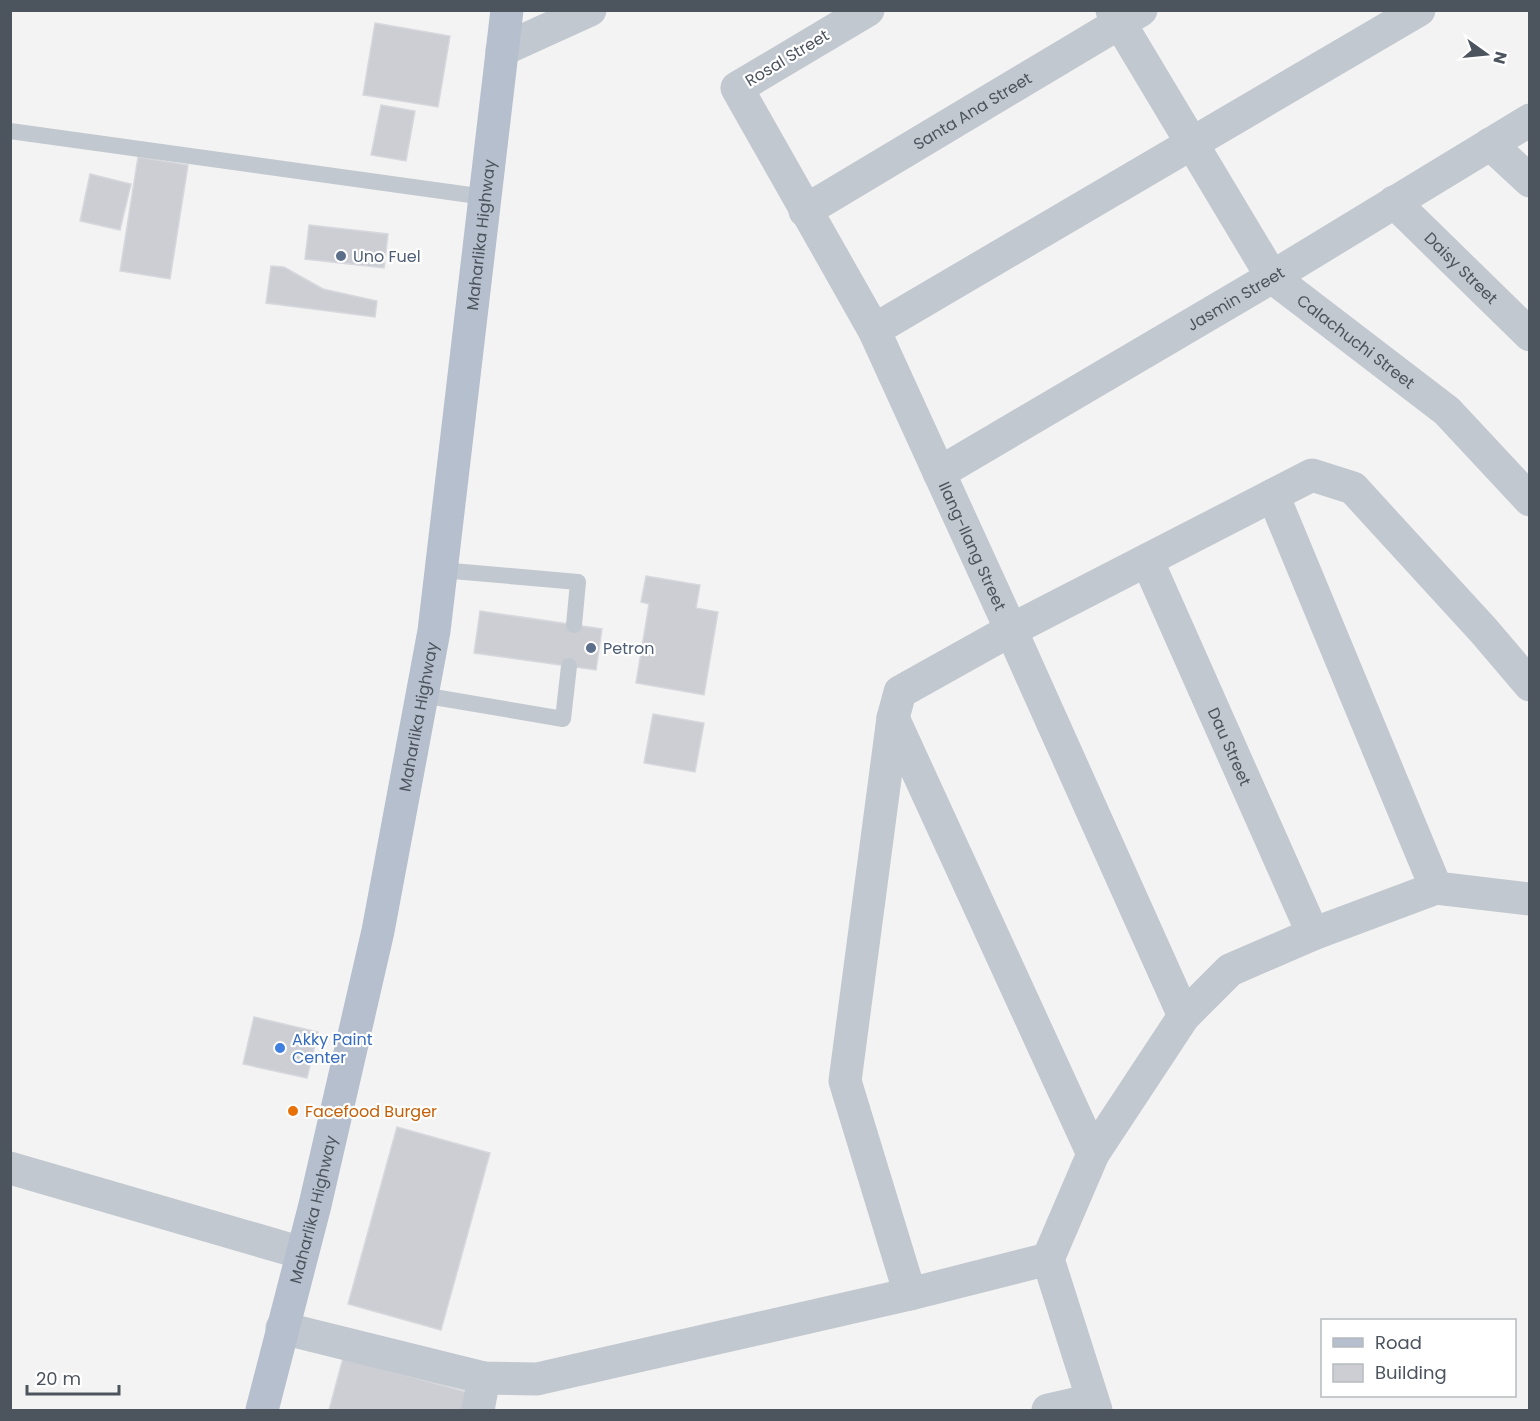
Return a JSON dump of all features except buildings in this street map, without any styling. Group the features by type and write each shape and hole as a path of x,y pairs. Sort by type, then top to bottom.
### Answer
{"main road":[{"name":"Maharlika Highway","path":"262,1410 302,1253 378,931 434,631 507,10"}],"street":[{"path":"502,50 590,10"},
{"name":"Rosal Street","path":"737,88 868,10"},
{"path":"874,330 1419,10"},
{"name":"Calachuchi Street","path":"1124,15 1192,144 1272,277 1447,411 1530,500"},
{"name":"Santa Ana Street","path":"805,211 1124,15"},
{"name":"Ilang-Ilang Street","path":"737,88 874,330 1184,1016"},
{"name":"Jasmin Street","path":"939,473 1272,277 1530,120"},
{"path":"1490,144 1530,182"},
{"name":"Daisy Street","path":"1394,202 1530,335"},
{"path":"910,1294 845,1081 893,718 900,692 1011,630 1312,475 1353,488 1484,631 1530,685"},
{"path":"1273,495 1436,888"},
{"name":"Dau Street","path":"1147,560 1313,934"},
{"path":"893,718 1093,1154"},
{"path":"1048,1410 1094,1405 1048,1259 1093,1154 1184,1016 1230,970 1313,934 1436,888 1530,899"},
{"path":"10,1168 302,1253"},
{"path":"282,1328 484,1378 537,1379 910,1294 1048,1259"},
{"path":"478,1410 484,1378"}],"lane":[{"path":"10,131 485,197"},
{"path":"441,570 578,582 574,625"},
{"path":"422,695 563,719 569,666"}],"place":[{"name":"Uno Fuel","path":"341,256"},
{"name":"Petron","path":"591,648"},
{"name":"Akky Paint Center","path":"280,1048"},
{"name":"Facefood Burger","path":"293,1111"}]}
